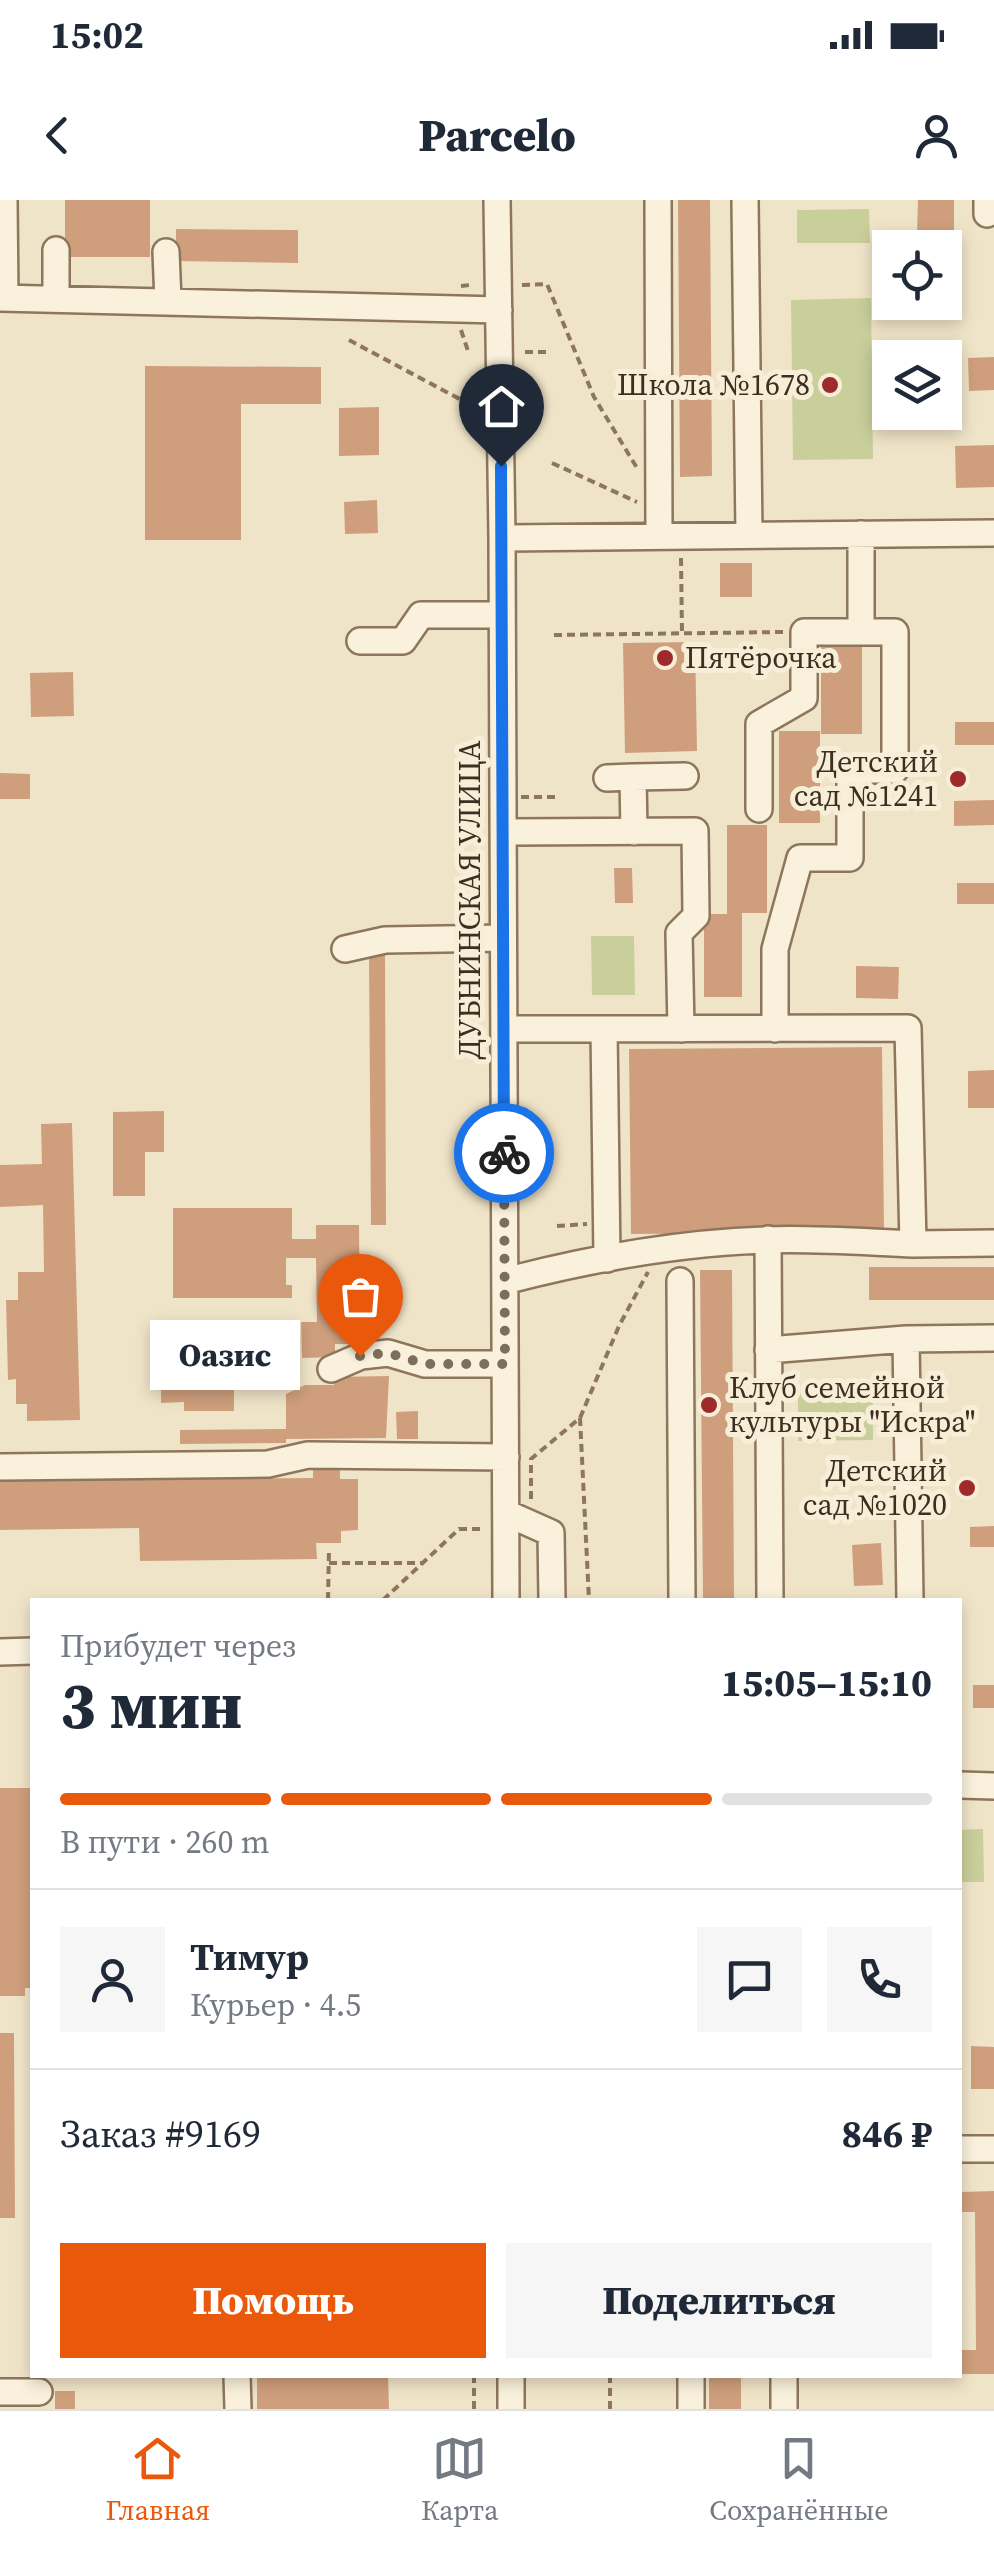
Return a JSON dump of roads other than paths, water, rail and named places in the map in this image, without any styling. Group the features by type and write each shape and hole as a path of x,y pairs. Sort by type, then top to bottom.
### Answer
{"street":[{"path":"4,200 3,298 499,310"},
{"name":"ДУБНИНСКАЯ УЛИЦА","path":"496,200 502,538 506,1457 496,1521 506,1598"},
{"path":"658,200 666,528"},
{"path":"746,200 749,535"},
{"path":"56,250 56,299"},
{"path":"166,252 168,302"},
{"path":"502,538 666,528 749,535 994,533"},
{"path":"861,534 861,632"},
{"path":"360,642 403,641 421,615 502,615"},
{"path":"760,809 760,724 804,698 804,632 895,632 895,770 850,770 850,858 800,858 775,949 775,1029"},
{"path":"606,778 686,776"},
{"path":"633,777 634,832"},
{"path":"502,832 695,831 696,916 679,933 681,1029"},
{"path":"346,949 384,940 503,938"},
{"path":"604,1028 607,1259"},
{"path":"504,1030 908,1028 912,1244"},
{"path":"768,1240 770,1598"},
{"path":"505,1281 558,1268 705,1244 768,1240 994,1243"},
{"path":"680,1282 682,1598"},
{"path":"768,1350 906,1338 994,1338"},
{"path":"906,1338 910,1598"},
{"path":"331,1368 360,1356 388,1353 425,1364 505,1364"},
{"path":"0,1467 268,1464 308,1456 506,1457"},
{"path":"496,1521 531,1524 551,1533 552,1598"},
{"path":"0,1652 30,1650"},
{"path":"962,1785 994,1786"},
{"path":"962,2149 994,2149"},
{"path":"237,2378 238,2409"},
{"path":"511,2378 511,2409"},
{"path":"690,2378 691,2409"},
{"path":"784,2378 784,2409"},
{"path":"0,2392 39,2392"}],"place":[{"name":"Школа №1678","path":"830,385"},
{"name":"Пятёрочка","path":"665,658"},
{"name":"Детский сад №1241","path":"958,779"},
{"name":"Оазис","path":"360,1356"},
{"name":"Клуб семейной культуры \"Искра\"","path":"709,1405"},
{"name":"Детский сад №1020","path":"967,1488"}]}
